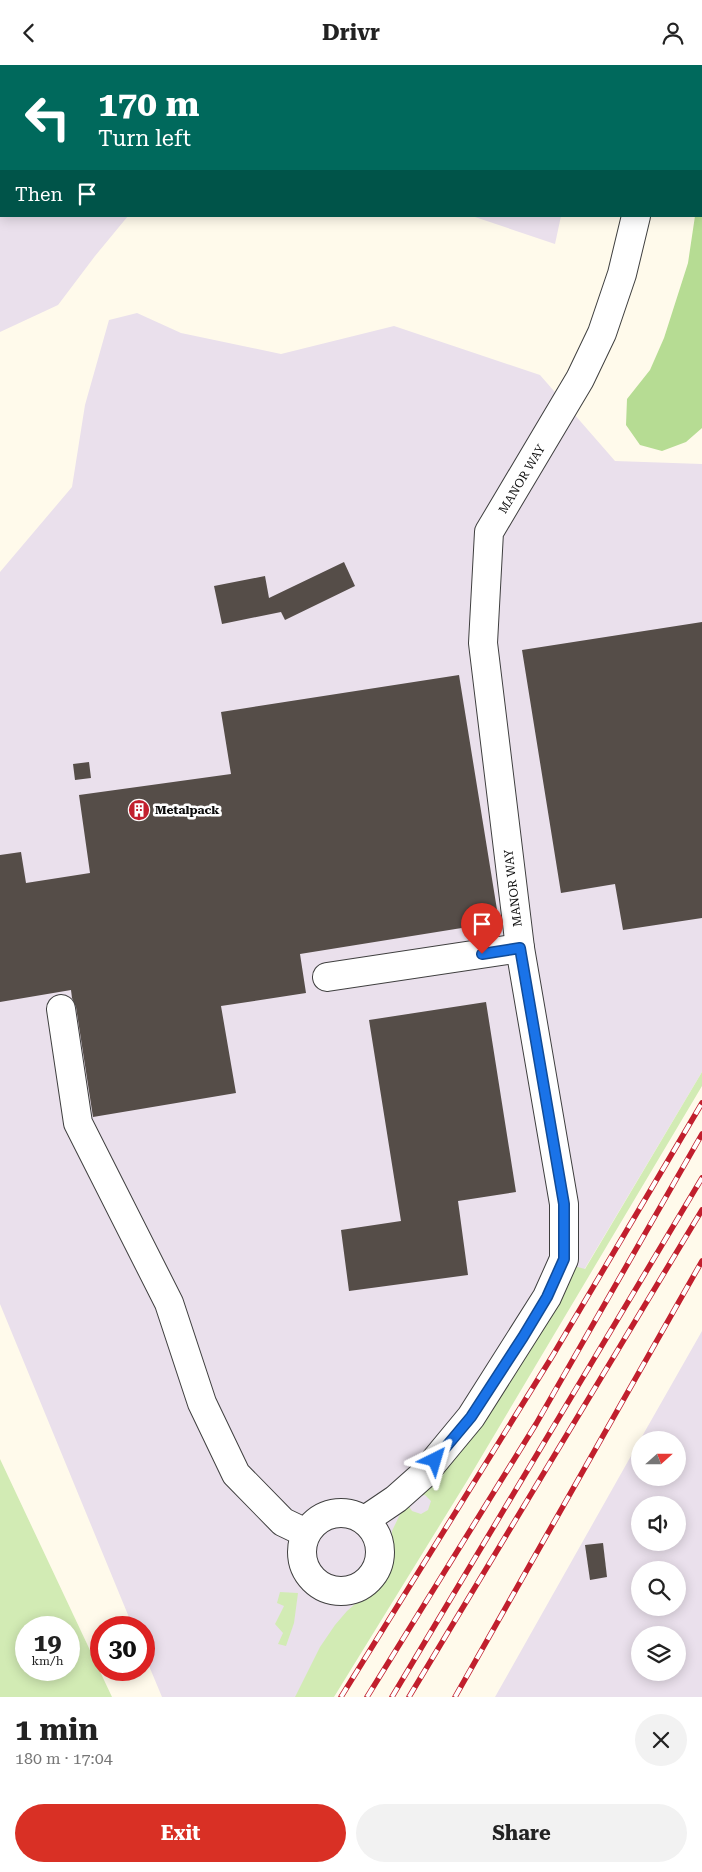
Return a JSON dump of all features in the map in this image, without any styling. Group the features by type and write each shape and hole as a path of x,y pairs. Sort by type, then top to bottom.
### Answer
{"street":[{"name":"MANOR WAY","path":"365,1521 396,1499 423,1475 471,1417 547,1297 564,1259 564,1204 520,948 483,643 490,532 580,379 602,333 622,274 636,217"},
{"path":"327,977 520,948"},
{"path":"61,1009 78,1123 169,1303 202,1403 236,1475 283,1522 306,1533"},
{"path":"339,1512 353,1514 365,1521 373,1529 379,1541 378,1565 372,1576 362,1585 351,1590 338,1591 326,1588 315,1581 306,1571 302,1559 302,1545 306,1533 315,1522 326,1515 339,1512"}],"shaded area":[{"path":"0,217 127,217 58,305 0,332"},
{"path":"475,217 561,217 555,244"},
{"path":"137,313 181,333 281,354 394,326 540,375 615,461 702,464 702,1072 519,1379 316,1697 162,1697 155,1680 155,1616 128,1616 0,1304 0,572 72,487 85,405 109,320"},
{"path":"702,1331 702,1697 495,1697 631,1456 631,1486 686,1486 686,1431 645,1431"}],"green space":[{"path":"695,217 702,217 702,428 686,442 662,451 640,445 626,425 627,399 650,370 664,338 688,263"},
{"path":"702,1072 702,1086 467,1481 334,1697 295,1697 320,1647 335,1625 347,1611 383,1580 390,1562 392,1531 404,1506 408,1505 412,1511 421,1514 428,1510 431,1501 425,1495 411,1497 570,1265 585,1269"},
{"path":"0,1459 74,1616 15,1616 15,1681 80,1681 80,1629 90,1650 90,1681 104,1681 112,1697 0,1697"},
{"path":"280,1592 298,1593 294,1623 286,1646 278,1644 283,1633 275,1624 284,1606 277,1603"}],"building":[{"path":"344,562 355,586 285,620 281,612 222,624 214,586 265,576 269,598"},
{"path":"702,622 702,918 623,930 615,884 561,893 522,650"},
{"path":"459,675 499,922 300,954 306,993 221,1006 236,1093 93,1117 76,1007 71,990 0,1002 0,855 21,852 26,883 90,873 79,795 231,774 221,712"},
{"path":"89,762 91,778 75,780 73,764"},
{"path":"486,1002 516,1192 458,1201 468,1275 349,1291 341,1230 401,1221 369,1020"},
{"path":"603,1543 607,1577 590,1580 585,1545"}],"railway":[{"path":"341,1697 553,1355 702,1103"},
{"path":"367,1697 536,1424 702,1134"},
{"path":"392,1697 702,1178"},
{"path":"409,1697 702,1210"},
{"path":"455,1697 702,1261"}],"place":[{"name":"Metalpack","path":"139,810"}],"route":[{"path":"435,1460 471,1417 523,1337 547,1297 564,1259 564,1204 520,948 482,954"}]}
